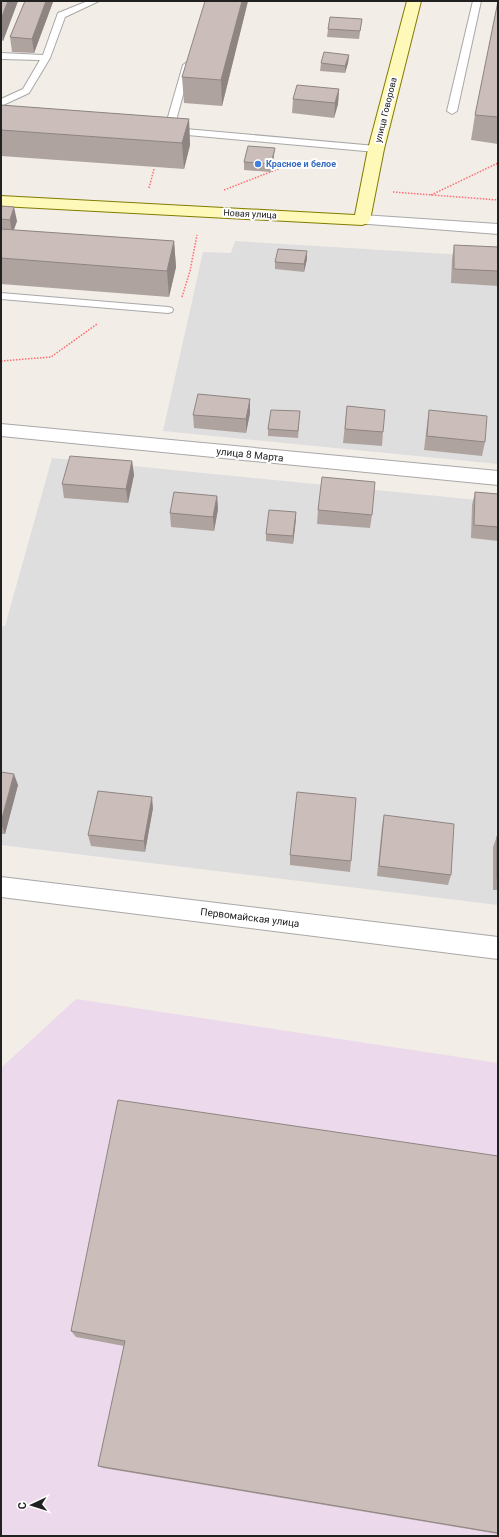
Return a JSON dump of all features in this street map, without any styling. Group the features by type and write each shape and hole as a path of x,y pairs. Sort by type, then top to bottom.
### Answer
{"main road":[{"name":"улица Говорова","path":"362,220 376,149 414,1"},
{"name":"Новая улица","path":"1,201 362,220"}],"street":[{"name":"Новая улица","path":"362,220 498,229"},
{"name":"улица 8 Марта","path":"1,430 498,478"},
{"name":"Первомайская улица","path":"1,887 498,948"}],"lane":[{"path":"1,103 26,91 46,58 61,15 95,1"},
{"path":"452,111 477,1"},
{"path":"190,54 166,130 376,149"},
{"path":"1,56 46,58"},
{"path":"1,296 168,310"}],"path":[{"path":"224,190 301,160"},
{"path":"431,195 498,163"},
{"path":"149,190 154,169"},
{"path":"368,190 498,200"}],"shaded area":[{"path":"235,241 498,257 498,464 163,431 203,252 231,253"},
{"path":"52,458 498,502 498,905 1,845 1,626 5,626"},
{"path":"76,999 498,1063 498,1536 1,1536 1,1068"}],"building":[{"path":"1,1 8,1 1,19"},
{"path":"25,1 46,1 32,39 10,37"},
{"path":"205,1 242,1 221,80 182,77"},
{"path":"498,1 498,117 475,115"},
{"path":"330,17 362,19 360,31 328,29"},
{"path":"324,52 349,55 345,66 321,63"},
{"path":"297,85 339,89 335,103 293,99"},
{"path":"1,105 189,119 182,143 1,130"},
{"path":"248,146 275,148 271,164 244,162"},
{"path":"1,206 14,207 10,220 1,219"},
{"path":"1,229 174,241 167,271 1,258"},
{"path":"454,245 498,247 498,271 454,269"},
{"path":"278,249 307,251 304,264 275,262"},
{"path":"198,394 250,399 246,419 193,415"},
{"path":"347,406 385,410 383,432 345,429"},
{"path":"271,410 300,411 298,431 268,429"},
{"path":"429,410 487,416 485,442 427,436"},
{"path":"70,456 132,461 126,489 62,484"},
{"path":"322,477 375,482 372,515 318,510"},
{"path":"174,492 217,496 213,517 170,513"},
{"path":"475,492 498,494 498,527 474,525"},
{"path":"269,510 296,512 293,536 266,534"},
{"path":"1,772 14,774 1,822"},
{"path":"98,791 152,797 144,841 88,835"},
{"path":"297,792 356,798 351,861 290,855"},
{"path":"384,815 454,824 451,875 379,866"},
{"path":"498,836 498,879 497,879"},
{"path":"118,1100 498,1156 498,1533 98,1466 125,1341 71,1331"}],"place":[{"name":"Красное и белое","path":"258,164"}]}
